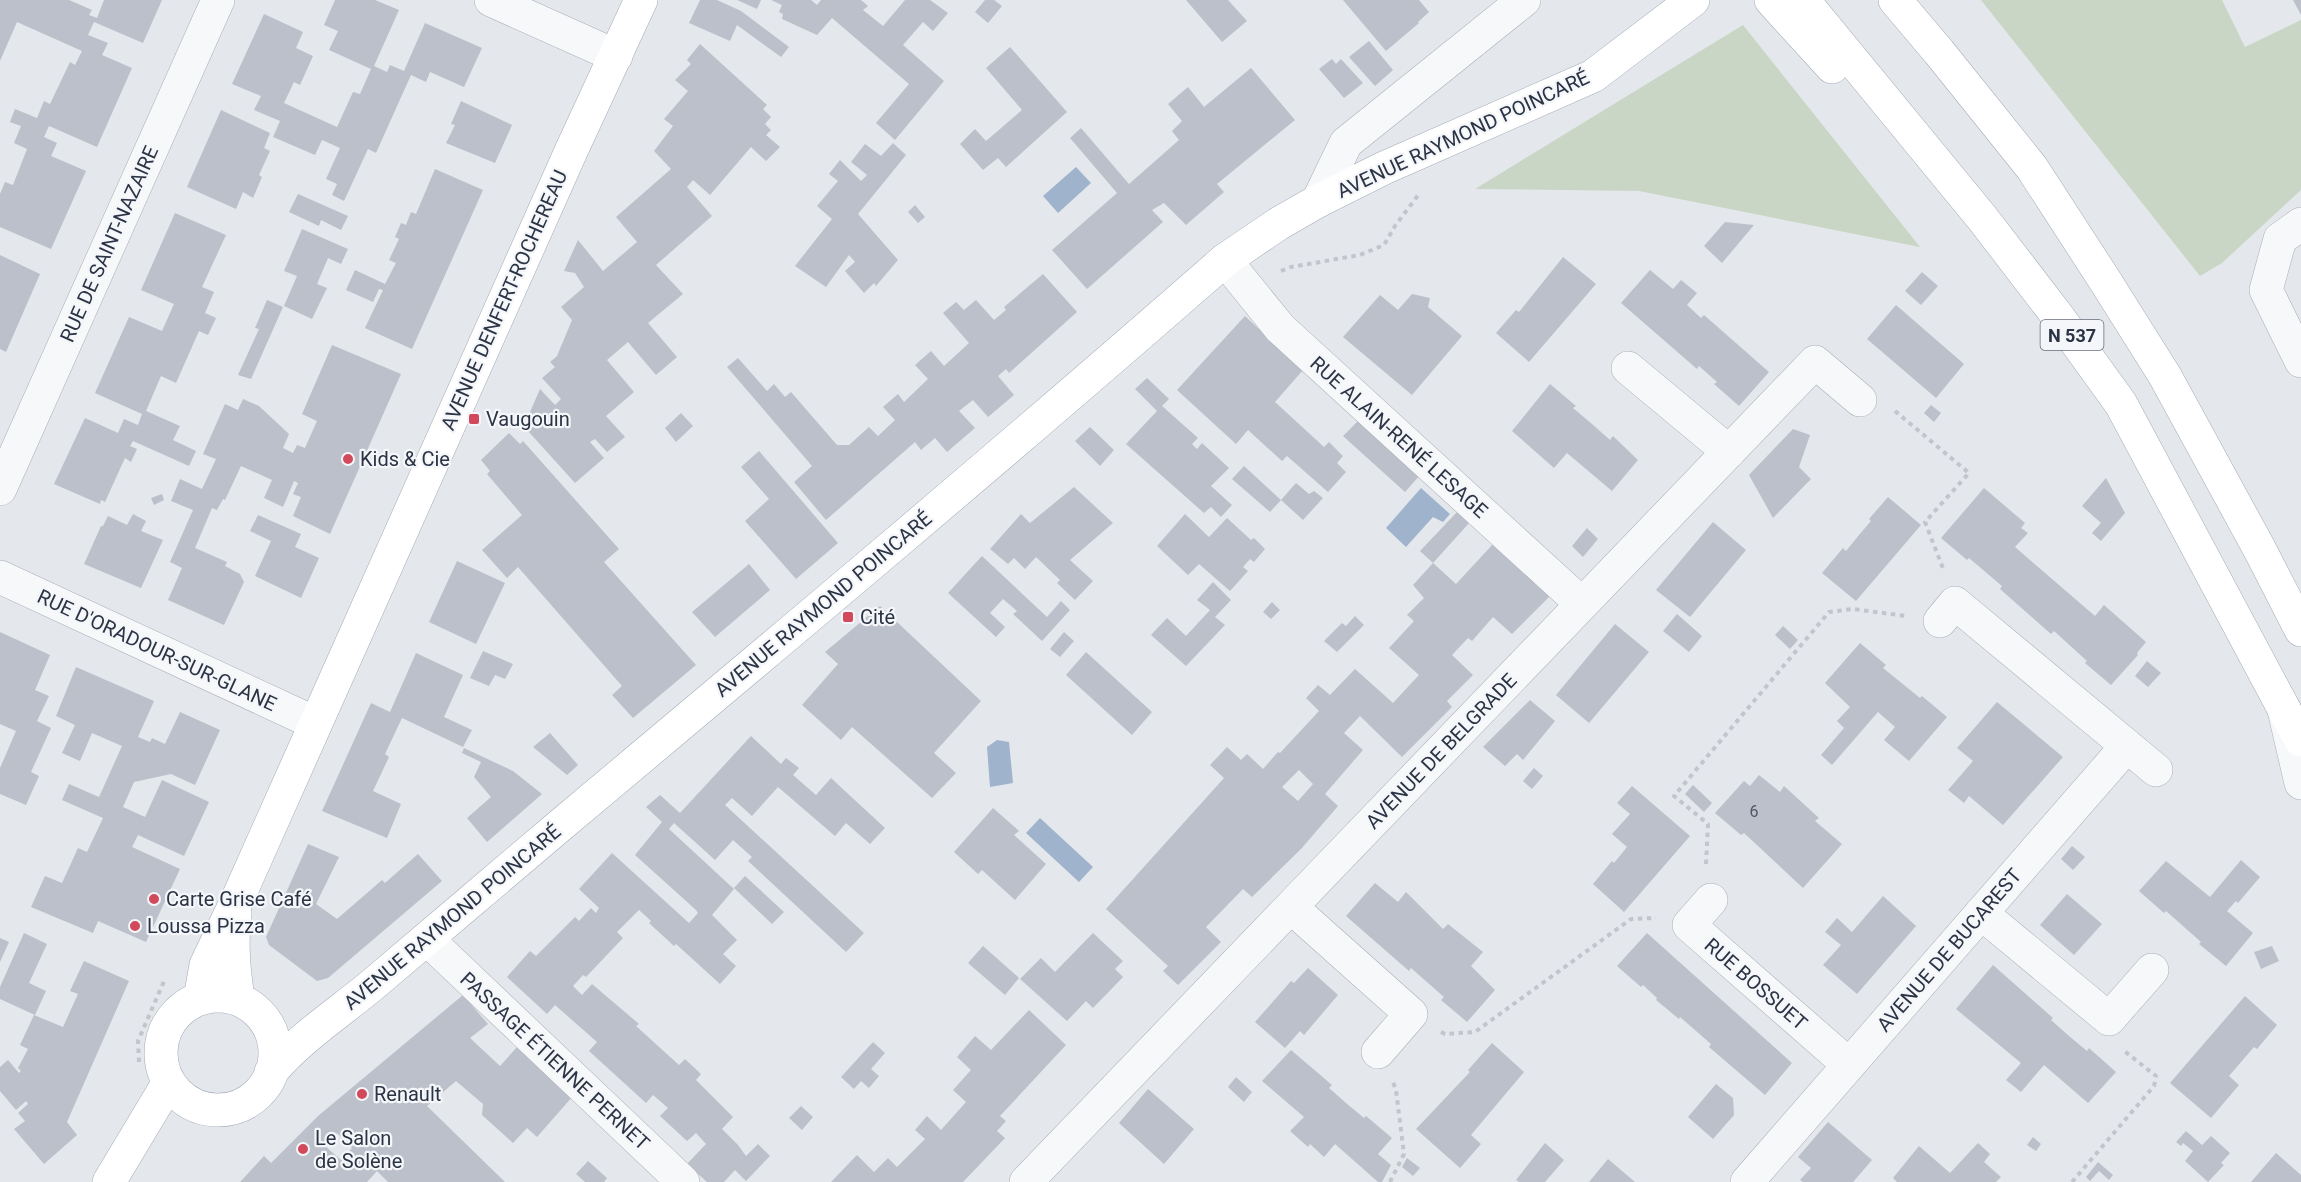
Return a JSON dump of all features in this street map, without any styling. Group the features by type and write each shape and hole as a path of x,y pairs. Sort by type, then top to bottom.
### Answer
{"main road":[{"name":"AVENUE DENFERT-ROCHEREAU","path":"200,999 206,965 641,0"},
{"path":"1771,0 1830,66 1884,100"},
{"name":"N 537","path":"1803,0 2019,267 2121,404 2301,740"},
{"name":"N 537","path":"1895,0 2032,168 2104,279 2165,376 2301,630"},
{"name":"AVENUE RAYMOND POINCARÉ","path":"271,1072 307,1035 335,1016 853,579 1235,273 1278,224 1384,168 1593,76 1686,5"},
{"name":"AVENUE DENFERT-ROCHEREAU","path":"237,999 232,934 238,898"},
{"path":"219,995 237,999 252,1007 264,1019 272,1035 275,1053 271,1072 263,1087 250,1099 234,1107 218,1110 200,1107 177,1093 169,1082 162,1065 161,1046 166,1028 187,1004 219,995"},
{"name":"AVENUE RAYMOND POINCARÉ","path":"264,1019 335,1016"},
{"path":"113,1175 169,1082"},
{"path":"113,1175 166,1127 200,1107"}],"street":[{"name":"RUE DE SAINT-NAZAIRE","path":"0,489 218,0"},
{"path":"491,0 616,56"},
{"name":"AVENUE RAYMOND POINCARÉ","path":"1318,201 1346,143 1524,0"},
{"path":"2290,232 2266,290 2301,361"},
{"name":"RUE ALAIN-RENÉ LESAGE","path":"1235,273 1280,328 1582,604"},
{"name":"AVENUE DE BELGRADE","path":"1026,1182 1815,362 1860,400"},
{"path":"1629,368 1729,452"},
{"name":"RUE D'ORADOUR-SUR-GLANE","path":"0,577 315,723"},
{"path":"1947,612 2156,770"},
{"path":"2284,709 2301,783"},
{"name":"AVENUE DE BUCAREST","path":"1747,1182 2126,747"},
{"name":"RUE BOSSUET","path":"1711,900 1689,926 1850,1065"},
{"path":"1291,907 1411,1014 1378,1052"},
{"path":"1981,913 2109,1019 2152,970"},
{"name":"PASSAGE ÉTIENNE PERNET","path":"427,939 683,1182"}],"path":[{"path":"1235,273 1291,267 1360,255 1384,245 1395,226 1423,189"},
{"path":"1711,900 1706,872 1708,824 1674,796 1829,612 1853,609 1947,612 1925,522 1969,473 1889,406 1860,400"},
{"path":"1411,1014 1445,1034 1475,1032 1631,919 1669,918 1689,926"},
{"path":"2072,1182 2154,1086 2156,1076 2124,1051 2109,1019"},
{"path":"1378,1052 1396,1090 1404,1154 1390,1182"}],"green space":[{"path":"1981,0 2222,0 2245,47 2301,20 2301,190 2222,263 2200,276"},
{"path":"1743,25 1920,247 1639,191 1475,189"}],"water":[{"path":"1076,167 1091,183 1058,213 1043,196"},
{"path":"1421,488 1450,514 1443,522 1433,517 1406,547 1386,528"},
{"path":"997,740 1009,742 1013,783 990,787 987,747"},
{"path":"1040,818 1093,867 1079,882 1026,833"}],"building":[{"path":"0,0 69,0 92,10 89,15 97,18 104,0 162,0 143,43 94,22 88,35 108,43 102,55 132,68 97,147 49,126 44,137 57,143 51,156 86,171 51,249 0,227 0,194 5,182 13,185 27,149 14,143 21,126 10,122 15,109 37,118 44,101 50,104 70,62 75,65 82,51 17,22 0,61"},
{"path":"335,0 375,0 399,10 374,66 387,72 390,65 404,71 425,23 482,48 464,87 430,72 426,82 411,75 376,153 368,149 344,201 332,195 337,184 326,179 340,148 322,140 315,155 273,137 280,121 254,110 261,96 232,84 264,14 303,32 296,48 313,56 300,85 294,82 284,103 337,127 353,92 360,94 371,69 329,50 338,31 324,25"},
{"path":"700,0 717,0 741,11 789,47 781,57 737,25 730,41 689,23"},
{"path":"737,0 761,0 757,9"},
{"path":"771,0 811,0 817,5 821,0 861,0 868,6 863,10 883,26 905,0 930,0 948,13 933,31 923,22 903,45 944,81 895,140 876,123 909,84 832,18 817,35 782,19 783,14 779,12 782,5"},
{"path":"985,0 994,0 1002,6 988,23 975,12"},
{"path":"1186,0 1228,0 1247,21 1222,42"},
{"path":"1343,0 1419,0 1429,12 1386,51"},
{"path":"2293,0 2301,0 2301,15"},
{"path":"1369,41 1393,70 1375,86 1349,57"},
{"path":"700,44 767,105 763,109 771,117 765,124 771,130 766,135 780,147 766,161 751,147 710,195 693,180 687,187 712,216 656,265 683,294 648,323 677,357 656,375 628,342 607,360 634,392 606,416 625,437 607,452 595,439 590,442 604,458 575,483 528,431 539,421 530,412 540,389 555,405 561,399 542,378 555,367 550,362 557,356 572,320 561,307 584,287 575,273 564,271 578,240 603,271 637,242 616,217 671,169 654,151 673,126 664,119 688,91 675,80 691,64 687,60"},
{"path":"1010,47 1067,112 1006,167 998,158 983,170 960,144 975,129 986,141 1022,110 986,68"},
{"path":"1332,59 1336,64 1341,59 1363,83 1344,98 1319,69"},
{"path":"1251,68 1295,120 1217,184 1224,192 1186,225 1164,203 1152,210 1163,222 1087,289 1052,250 1117,193 1070,138 1081,128 1129,184 1179,140 1172,131 1182,121 1168,104 1188,87 1204,107"},
{"path":"461,101 512,125 495,163 446,143 455,125 451,124"},
{"path":"221,110 270,133 264,148 270,151 259,175 262,177 253,198 243,192 236,209 187,187"},
{"path":"893,143 906,155 858,214 898,260 876,286 874,283 864,293 845,271 855,262 849,255 826,287 795,266 832,219 817,206 838,181 829,174 840,160 861,181 867,175 851,162 865,144 881,156"},
{"path":"435,169 483,190 412,349 365,328 383,290 379,289 373,302 346,290 355,270 385,284 396,263 389,260 399,239 395,237 401,223 406,225 411,212 416,214"},
{"path":"298,194 348,216 341,230 321,220 319,226 289,212"},
{"path":"915,205 925,217 918,223 908,212"},
{"path":"175,213 226,235 202,287 214,292 205,313 216,318 208,335 199,331 176,383 161,376 146,411 180,426 173,440 196,451 189,466 133,441 130,446 137,449 131,462 125,458 105,502 101,500 100,504 54,484 85,418 118,433 124,419 138,425 142,414 95,393 129,317 162,331 174,304 141,290"},
{"path":"1725,222 1754,225 1722,263 1704,246"},
{"path":"302,229 348,249 341,264 328,258 317,284 327,288 312,319 284,306 297,276 284,271"},
{"path":"0,255 40,274 6,352 0,349"},
{"path":"1563,257 1596,284 1529,362 1496,333 1516,310 1519,312"},
{"path":"1650,270 1673,289 1681,280 1697,293 1687,305 1701,318 1704,315 1769,372 1739,406 1714,384 1717,382 1699,366 1697,369 1621,303"},
{"path":"1922,272 1938,286 1921,305 1905,291"},
{"path":"1043,274 1077,312 1009,373 1006,369 998,376 1014,395 988,417 973,400 959,411 975,428 947,452 935,438 921,450 915,442 826,520 794,482 812,466 727,367 738,358 767,391 774,384 785,397 791,392 837,445 849,445 869,427 878,436 895,420 883,407 898,394 904,402 928,379 915,365 931,351 944,366 969,343 943,313 956,302 964,310 976,300 994,320 1006,310 1004,307"},
{"path":"1412,294 1430,298 1428,307 1462,336 1412,395 1343,337 1380,295 1398,310"},
{"path":"267,300 283,307 251,379 238,375 259,329 255,328"},
{"path":"1896,305 1964,364 1936,398 1867,339"},
{"path":"1245,316 1303,370 1275,402 1324,447 1329,442 1343,456 1337,463 1346,472 1328,492 1287,456 1282,461 1248,430 1236,444 1177,390"},
{"path":"332,345 401,374 330,534 293,516 301,497 293,494 298,483 294,481 283,507 264,498 272,480 241,466 225,500 223,499 217,510 212,508 195,548 227,562 225,566 240,574 244,582 224,625 168,600 182,568 170,562 193,510 171,501 180,479 202,489 216,459 203,454 225,404 238,410 243,399 259,406 289,434 283,448 293,453 297,445 305,448 317,421 302,414"},
{"path":"1147,378 1169,399 1162,406 1198,438 1192,444 1197,449 1202,443 1229,468 1211,486 1232,505 1221,517 1211,507 1204,513 1126,444 1157,411 1135,389"},
{"path":"1550,384 1576,406 1573,408 1610,440 1613,436 1638,460 1612,491 1567,453 1554,468 1512,431"},
{"path":"1931,405 1941,413 1934,422 1924,413"},
{"path":"681,413 693,426 676,442 665,428"},
{"path":"1359,420 1420,475 1405,492 1343,436"},
{"path":"1090,427 1114,450 1100,466 1075,441"},
{"path":"1793,429 1810,435 1799,467 1811,479 1773,518 1749,475"},
{"path":"509,433 520,444 523,441 619,549 604,562 696,665 633,718 612,695 622,686 518,567 507,578 482,550 522,515 487,474 490,471 481,460"},
{"path":"759,451 838,543 796,579 745,521 769,499 741,467"},
{"path":"1244,466 1281,500 1270,512 1232,479"},
{"path":"2106,478 2125,513 2101,541 2092,533 2101,523 2082,506"},
{"path":"1296,483 1309,494 1314,491 1323,498 1303,520 1281,500"},
{"path":"1074,487 1113,523 1070,560 1093,581 1075,600 1057,583 1060,580 1036,557 1025,569 1014,558 1008,564 990,549 1021,514 1030,523"},
{"path":"1984,488 2025,523 2021,528 2028,533 2015,547 2095,616 2104,605 2146,642 2137,653 2138,655 2111,685 2085,663 2087,661 2054,631 2051,634 2000,589 2002,586 1941,538"},
{"path":"162,494 164,500 154,505 151,498"},
{"path":"1888,497 1921,525 1856,601 1822,573 1843,548 1846,551"},
{"path":"1458,511 1470,522 1433,563 1420,551"},
{"path":"133,514 146,521 141,531 163,540 141,588 84,564 108,516 127,525"},
{"path":"1185,514 1209,537 1227,518 1251,540 1254,538 1265,549 1254,562 1250,559 1243,567 1248,571 1230,591 1199,564 1188,575 1157,546"},
{"path":"258,515 301,534 295,547 319,558 301,598 255,576 271,541 250,531"},
{"path":"1713,522 1746,550 1690,617 1656,590"},
{"path":"1587,528 1598,539 1583,557 1572,546"},
{"path":"1494,543 1551,595 1512,634 1493,617 1472,641 1468,638 1452,655 1473,675 1447,701 1452,707 1402,757 1360,716 1344,733 1363,750 1325,794 1338,806 1301,849 1252,897 1243,889 1206,927 1221,942 1178,985 1163,971 1168,966 1106,909 1224,778 1210,765 1227,747 1241,760 1247,754 1263,769 1319,711 1306,698 1318,685 1330,695 1355,669 1393,703 1419,675 1389,648 1414,621 1407,615 1424,598 1413,585 1433,563 1456,584","holes":["1299,770 1313,784 1298,801 1282,787"]},
{"path":"982,556 1047,617 1061,601 1070,610 1042,641 1013,614 1017,611 1003,599 990,613 1005,627 996,637 948,593"},
{"path":"457,561 505,583 476,644 429,622"},
{"path":"749,564 770,590 715,637 692,612"},
{"path":"1213,582 1231,600 1215,617 1225,625 1186,666 1151,635 1167,618 1186,636 1210,610 1197,600"},
{"path":"1272,602 1280,610 1271,619 1263,612"},
{"path":"880,606 981,701 934,753 956,773 932,798 852,727 841,740 802,705 838,664 825,652"},
{"path":"1677,614 1702,636 1689,652 1663,631"},
{"path":"1355,616 1364,625 1337,652 1324,641 1342,623 1346,626"},
{"path":"1615,624 1649,652 1589,723 1556,695"},
{"path":"1783,626 1798,640 1790,649 1775,635"},
{"path":"0,632 50,655 35,690 49,696 37,721 51,728 31,772 39,776 26,805 0,794 0,768 16,731 0,724"},
{"path":"1064,632 1074,641 1060,657 1050,649"},
{"path":"1860,643 1886,665 1883,668 1947,717 1909,761 1884,740 1895,727 1878,712 1832,765 1821,755 1844,728 1837,721 1850,707 1825,683"},
{"path":"483,651 513,664 505,679 495,675 489,686 470,678"},
{"path":"1086,652 1152,712 1132,735 1066,675"},
{"path":"416,653 463,675 444,717 472,730 463,747 402,718 385,754 389,757 373,791 401,804 387,838 322,811 371,703 390,712"},
{"path":"2147,661 2161,673 2148,687 2135,676"},
{"path":"76,667 154,701 138,737 150,742 152,738 165,744 180,712 220,730 195,785 171,774 134,782 123,807 145,817 162,780 209,802 184,856 138,835 132,847 180,869 146,942 98,921 93,933 31,907 45,876 62,883 78,848 87,852 103,818 62,800 69,784 99,797 122,746 92,733 80,761 62,753 75,725 56,716"},
{"path":"1530,700 1555,721 1523,760 1517,754 1505,766 1483,747"},
{"path":"1997,702 2063,757 2003,825 1969,796 1964,803 1948,790 1973,761 1957,748"},
{"path":"550,733 578,765 567,775 533,747"},
{"path":"751,736 781,764 786,758 799,768 793,775 816,795 831,778 885,828 870,844 846,823 835,836 778,787 752,816 732,798 725,805 864,933 846,952 748,861 752,857 733,840 715,860 674,823 669,829 734,889 712,915 737,940 723,954 736,966 720,984 676,944 674,946 649,923 651,921 639,910 617,932 623,938 586,977 583,975 573,986 582,995 592,984 639,1024 636,1026 679,1065 685,1059 701,1074 696,1080 733,1117 722,1129 746,1156 758,1144 770,1156 746,1181 735,1170 724,1182 707,1182 687,1164 706,1144 696,1133 687,1141 660,1116 668,1108 653,1095 646,1103 589,1051 597,1042 555,1005 547,1014 507,977 530,951 536,956 575,917 579,921 591,908 596,913 599,908 579,889 612,853 689,923 698,913 696,910 635,855 662,822 646,807 660,795 680,813"},
{"path":"464,748 513,771 542,794 487,842 467,818 491,797 474,777 481,762 462,753"},
{"path":"1534,768 1543,776 1532,789 1523,781"},
{"path":"1759,775 1780,792 1784,786 1819,818 1815,821 1842,844 1803,888 1744,833 1741,835 1715,813 1744,781 1750,786"},
{"path":"1693,785 1712,803 1704,812 1685,794"},
{"path":"1632,786 1690,836 1624,912 1593,884 1627,847 1612,834 1630,814 1617,803"},
{"path":"993,808 1019,831 1014,835 1046,864 1015,900 982,870 978,874 954,852"},
{"path":"308,844 339,857 316,904 337,919 382,880 385,883 418,854 442,881 328,978 317,981 269,945 266,937"},
{"path":"2072,846 2085,857 2073,870 2061,859"},
{"path":"2241,860 2260,877 2238,903 2236,901 2227,911 2253,933 2226,966 2199,944 2201,942 2166,911 2164,913 2139,891 2166,861 2210,897"},
{"path":"745,876 784,912 772,924 734,888"},
{"path":"1375,883 1398,902 1406,892 1443,929 1448,924 1483,952 1471,966 1495,990 1467,1022 1441,1000 1444,997 1411,968 1409,971 1346,916"},
{"path":"2067,894 2102,924 2074,955 2040,925"},
{"path":"1883,896 1916,926 1857,994 1823,965 1841,945 1825,932 1837,918 1852,932"},
{"path":"24,933 47,944 29,983 46,991 35,1015 0,999 0,987"},
{"path":"1093,933 1123,961 1115,969 1123,977 1093,1008 1086,1001 1067,1021 1020,979 1041,958 1055,972"},
{"path":"1647,933 1792,1063 1765,1095 1709,1047 1711,1044 1656,1000 1657,998 1643,985 1641,987 1617,966"},
{"path":"0,938 9,942 0,962"},
{"path":"983,946 1019,978 1005,995 968,963"},
{"path":"2272,946 2279,961 2261,969 2254,952"},
{"path":"84,961 129,981 67,1122 77,1135 44,1164 14,1129 25,1121 18,1113 28,1104 26,1101 16,1110 0,1091 0,1067 8,1060 19,1073 21,1071 18,1068 28,1049 20,1045 34,1015 63,1027 78,994 70,991"},
{"path":"1993,965 2053,1018 2051,1020 2069,1036 2087,1051 2089,1048 2116,1072 2088,1103 2044,1065 2021,1092 2006,1080 2021,1063 1956,1009"},
{"path":"1308,968 1338,995 1304,1035 1300,1031 1285,1048 1255,1022 1291,981 1294,983"},
{"path":"463,995 488,1024 470,1038 500,1066 518,1046 573,1096 537,1137 527,1128 513,1143 482,1115 483,1104 456,1081 427,1106 505,1182 388,1182 377,1171 367,1182 240,1182 264,1156 271,1163 318,1116","holes":["337,1133 352,1148 341,1160 325,1146"]},
{"path":"2245,996 2277,1025 2257,1049 2254,1047 2229,1076 2239,1085 2211,1118 2170,1083"},
{"path":"1029,1010 1066,1045 1000,1116 1006,1121 997,1131 1005,1138 963,1182 831,1182 857,1155 874,1172 888,1158 897,1167 925,1139 915,1130 927,1116 941,1130 966,1102 953,1090 971,1070 957,1057 975,1036 991,1050"},
{"path":"873,1042 885,1053 871,1069 879,1076 869,1088 861,1081 854,1089 841,1077"},
{"path":"1492,1043 1524,1072 1471,1135 1481,1144 1460,1168 1416,1129 1470,1072 1468,1070"},
{"path":"1291,1050 1332,1085 1329,1088 1346,1103 1392,1138 1378,1154 1391,1165 1382,1182 1378,1182 1335,1144 1324,1157 1310,1144 1308,1147 1290,1131 1304,1117 1262,1081"},
{"path":"1236,1077 1252,1092 1244,1102 1228,1087"},
{"path":"1716,1084 1733,1098 1734,1115 1713,1139 1688,1117"},
{"path":"1148,1089 1194,1129 1164,1164 1119,1123"},
{"path":"801,1106 813,1117 802,1130 789,1118"},
{"path":"1828,1122 1872,1160 1853,1182 1803,1182 1800,1180 1811,1168 1798,1157"},
{"path":"2186,1131 2202,1145 2211,1136 2230,1153 2221,1163 2224,1165 2208,1182 2185,1161 2193,1151 2183,1143 2181,1146 2176,1142"},
{"path":"2033,1137 2041,1144 2036,1151 2027,1145"},
{"path":"1545,1143 1564,1160 1545,1182 1516,1180"},
{"path":"1978,1143 1990,1154 1984,1162 2001,1177 1996,1182 1897,1182 1893,1178 1919,1146 1950,1173"},
{"path":"2276,1153 2301,1175 2301,1182 2251,1182"},
{"path":"1407,1158 1420,1168 1413,1176 1402,1167"},
{"path":"1608,1159 1635,1182 1589,1182"},
{"path":"588,1161 607,1178 604,1182 585,1182 576,1174"},
{"path":"2098,1162 2113,1175 2109,1180 2099,1171 2090,1181 2086,1177"}],"place":[{"name":"Vaugouin","path":"474,419"},
{"name":"Kids & Cie","path":"348,459"},
{"name":"Cité","path":"848,617"},
{"name":"Carte Grise Café","path":"154,899"},
{"name":"Loussa Pizza","path":"135,926"},
{"name":"Renault","path":"362,1094"},
{"name":"Le Salon de Solène","path":"303,1149"}]}
